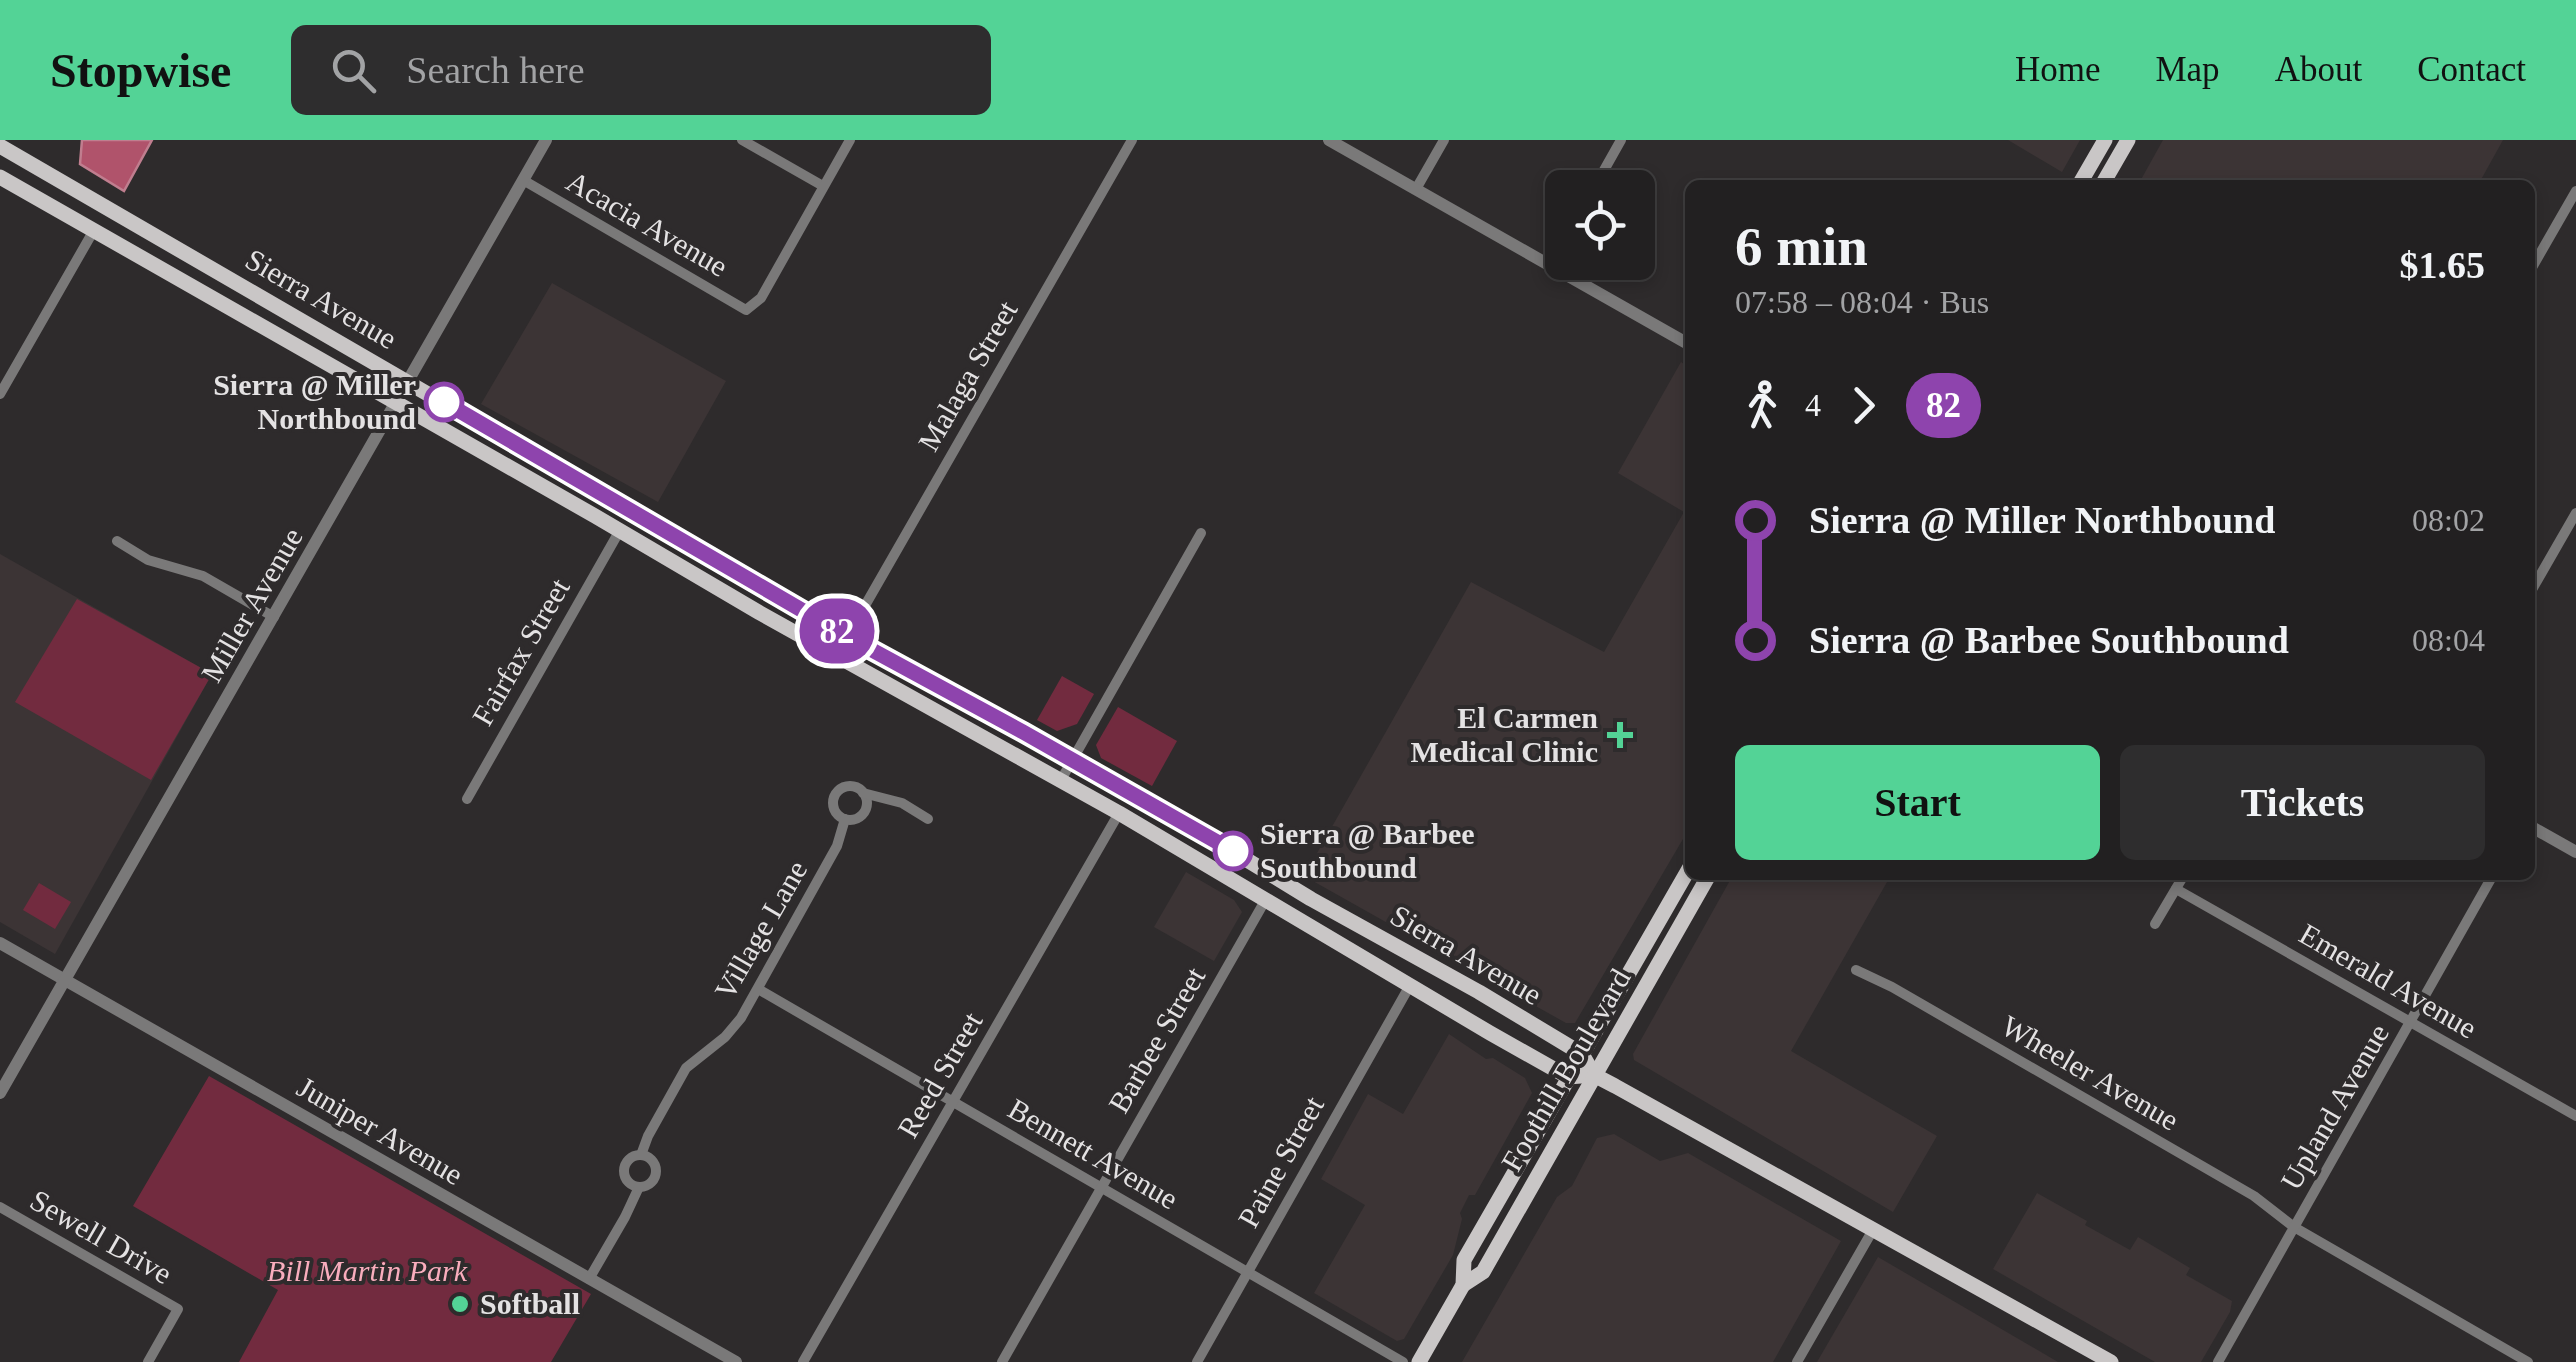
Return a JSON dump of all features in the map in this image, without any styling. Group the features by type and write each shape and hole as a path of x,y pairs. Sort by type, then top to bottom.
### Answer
{"main road":[{"path":"2082,180 2105,140"},
{"path":"2105,180 2128,140"},
{"name":"Sierra Avenue","path":"0,146 848,637 1479,992 1582,1054 1594,1075"},
{"name":"Sierra Avenue","path":"0,176 832,654 1119,812 1409,987 1568,1077"},
{"name":"Foothill Boulevard","path":"1420,1362 1463,1285 1464,1260 1685,876"},
{"name":"Foothill Boulevard","path":"1463,1285 1483,1272 1705,880"},
{"path":"1568,1077 1594,1075 2111,1362"}],"street":[{"name":"Miller Avenue","path":"0,1093 546,140"},
{"path":"742,140 823,186 850,140"},
{"name":"Malaga Street","path":"848,637 1132,140"},
{"path":"1329,140 1545,263"},
{"path":"1416,189 1444,140"},
{"path":"1604,170 1622,140"},
{"name":"Acacia Avenue","path":"522,180 746,310 761,298 823,186"},
{"path":"2535,263 2576,191"},
{"path":"0,394 94,230"},
{"path":"1574,280 1685,343"},
{"path":"2535,583 2576,513"},
{"name":"Fairfax Street","path":"467,799 620,530"},
{"path":"1061,780 1201,533"},
{"path":"116,542 148,560 203,576 274,617"},
{"path":"863,793 866,803 855,819 845,819 834,808 836,793 850,786 902,804 928,819"},
{"name":"Reed Street","path":"804,1362 1119,812"},
{"name":"Village Lane","path":"642,1155 648,1136 686,1068 725,1037 741,1018 838,846 845,819"},
{"path":"2535,829 2576,852"},
{"path":"2155,924 2181,880"},
{"name":"Upland Avenue","path":"2218,1362 2490,880"},
{"name":"Emerald Avenue","path":"2176,889 2576,1116"},
{"name":"Barbee Street","path":"1002,1362 1266,899"},
{"name":"Juniper Avenue","path":"0,943 736,1362"},
{"name":"Wheeler Avenue","path":"1856,970 2254,1196 2294,1227 2528,1362"},
{"name":"Paine Street","path":"1197,1362 1409,987"},
{"name":"Bennett Avenue","path":"758,989 1403,1362"},
{"path":"589,1278 640,1187 653,1180 656,1169 642,1155 632,1157 624,1168 627,1181 640,1187"},
{"name":"Sewell Drive","path":"0,1208 178,1309 148,1362"},
{"path":"1797,1362 1874,1228"}],"shaded area":[{"path":"82,140 152,140 124,191 80,164"},
{"path":"2008,140 2080,140 2062,172"},
{"path":"2163,140 2503,140 2481,180 2141,180"},
{"path":"552,283 726,381 658,502 481,404"},
{"path":"1681,362 1685,365 1685,836 1575,1023 1566,1023 1491,981 1416,931 1403,926 1400,930 1304,876 1471,582 1604,652 1684,512 1618,473"},
{"path":"0,554 212,674 55,954 0,922"},
{"path":"1186,872 1234,900 1242,912 1214,961 1154,927"},
{"path":"1730,880 1888,880 1791,1051 1937,1136 1893,1212 1634,1060 1633,1054"},
{"path":"1449,1034 1486,1059 1493,1058 1525,1078 1532,1093 1475,1195 1469,1195 1460,1213 1453,1255 1404,1339 1397,1341 1314,1293 1365,1205 1321,1179 1368,1094 1403,1114"},
{"path":"1614,1134 1660,1161 1688,1153 1841,1241 1773,1362 1462,1362 1557,1197 1572,1186 1597,1138"},
{"path":"2037,1193 2130,1250 2138,1237 2190,1268 2186,1275 2232,1301 2230,1312 2201,1362 2155,1362 1993,1269"},
{"path":"1878,1257 2058,1362 1817,1362"}],"green space":[{"path":"77,599 212,674 151,780 15,702"},
{"path":"1062,676 1094,694 1077,724 1057,731 1037,720"},
{"path":"1118,707 1177,741 1152,786 1101,758 1096,745"},
{"path":"39,883 71,902 55,929 23,910"},
{"name":"Bill Martin Park","path":"209,1076 591,1294 551,1362 239,1362 278,1290 133,1206"}],"bus line":[{"name":"82","path":"444,402 848,637 1233,851"}],"place":[{"name":"Sierra @ Miller Northbound","path":"444,402"},
{"name":"El Carmen Medical Clinic","path":"1620,735"},
{"name":"Sierra @ Barbee Southbound","path":"1233,851"},
{"name":"Softball","path":"460,1304"}]}
